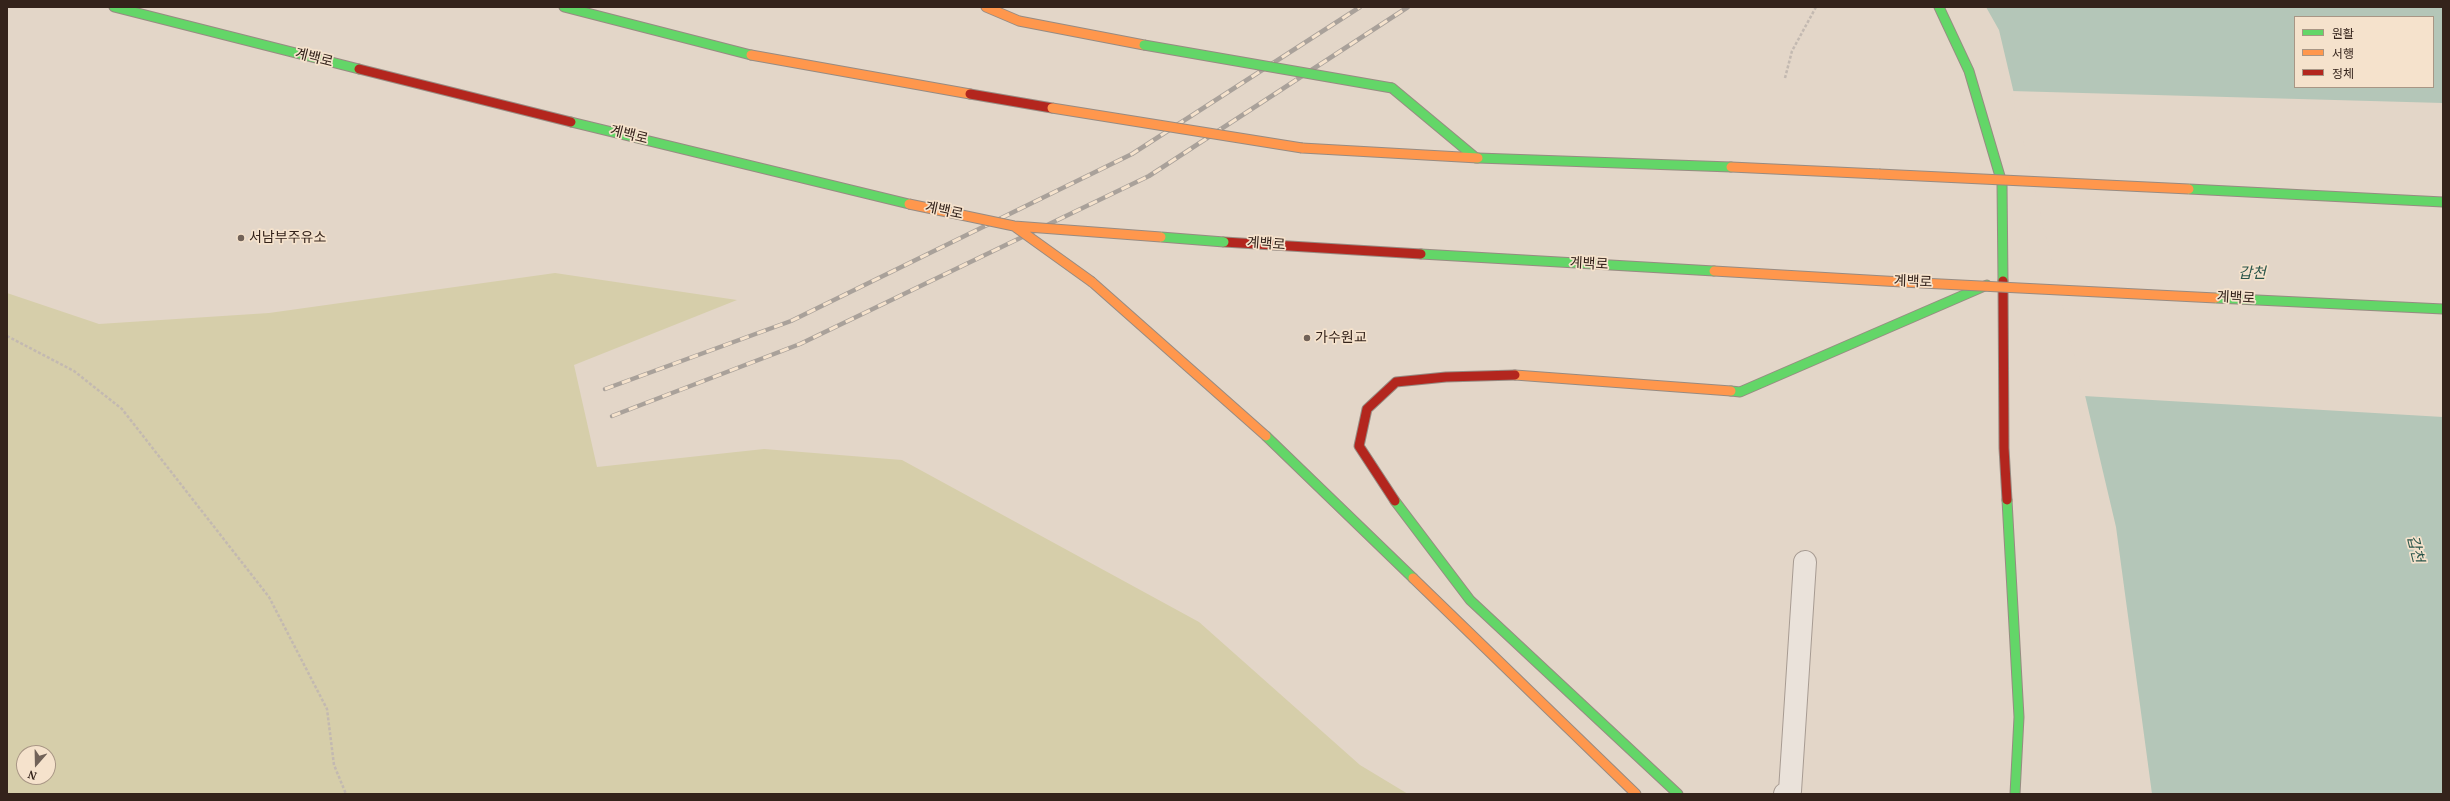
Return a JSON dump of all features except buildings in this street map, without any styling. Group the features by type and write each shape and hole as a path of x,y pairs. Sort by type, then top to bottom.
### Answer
{"main road":[{"name":"계백로","path":"114,7 401,80 909,204 1014,226 1224,242 1902,282 1987,285 2443,309"},
{"path":"564,7 756,56 1052,108 1302,148 1476,158 1700,165 2443,202"},
{"path":"986,7 1019,21 1144,45 1392,88 1476,158"},
{"path":"1939,7 1969,71 2002,183 2004,448 2019,717 2014,794"},
{"path":"1014,226 1092,282 1285,453 1636,794"},
{"path":"1678,794 1470,600 1378,478 1359,446 1366,409 1396,382 1446,377 1509,375 1740,392 1910,320 1987,285"}],"lane":[{"path":"1785,794 1790,791 1806,562"}],"path":[{"path":"1785,78 1792,51 1816,7"},
{"path":"7,336 74,371 122,409 269,598 327,709 334,765 346,794"}],"shaded area":[{"path":"555,273 737,300 574,365 597,467 764,449 902,460 1199,622 1360,765 1408,794 7,794 7,293 99,324 269,313"}],"water":[{"name":"갑천","path":"1986,7 2443,7 2443,794 2152,794 2116,527 1999,30"}],"pier":[{"path":"2011,91 2443,103 2443,417 2084,396"}],"railway":[{"path":"605,389 791,321 1132,154 1360,7"},
{"path":"612,416 800,344 1149,176 1408,7"}],"traffic: fast":[{"path":"114,7 359,69"},
{"path":"564,7 751,55"},
{"path":"1939,7 1969,71 2002,183 2003,281"},
{"path":"1144,45 1392,88"},
{"path":"1392,88 1476,158"},
{"path":"571,122 909,204"},
{"path":"1478,158 1731,167"},
{"path":"2189,189 2443,202"},
{"path":"1161,237 1224,242"},
{"path":"1421,254 1714,271"},
{"path":"1731,391 1740,392 1987,285"},
{"path":"2216,298 2443,309"},
{"path":"1266,436 1413,578"},
{"path":"2007,500 2019,717 2015,794"},
{"path":"1395,501 1470,600 1678,794"}],"traffic: slow":[{"path":"986,7 1019,21 1144,45"},
{"path":"751,55 970,94"},
{"path":"1052,108 1302,148"},
{"path":"1302,148 1478,158"},
{"path":"1731,167 1879,174"},
{"path":"1879,174 2189,189"},
{"path":"909,204 1014,226 1161,237"},
{"path":"1014,226 1092,282"},
{"path":"1714,271 1902,282"},
{"path":"1092,282 1266,436"},
{"path":"1902,282 2216,298"},
{"path":"1515,375 1731,391"},
{"path":"1413,578 1636,794"}],"traffic: jam":[{"path":"359,69 571,122"},
{"path":"970,94 1052,108"},
{"path":"1224,242 1421,254"},
{"path":"2003,281 2004,448 2007,500"},
{"path":"1395,501 1359,446 1367,409 1396,382 1446,377 1515,375"}],"place":[{"name":"서남부주유소","path":"241,238"},
{"name":"가수원교","path":"1307,338"}]}
